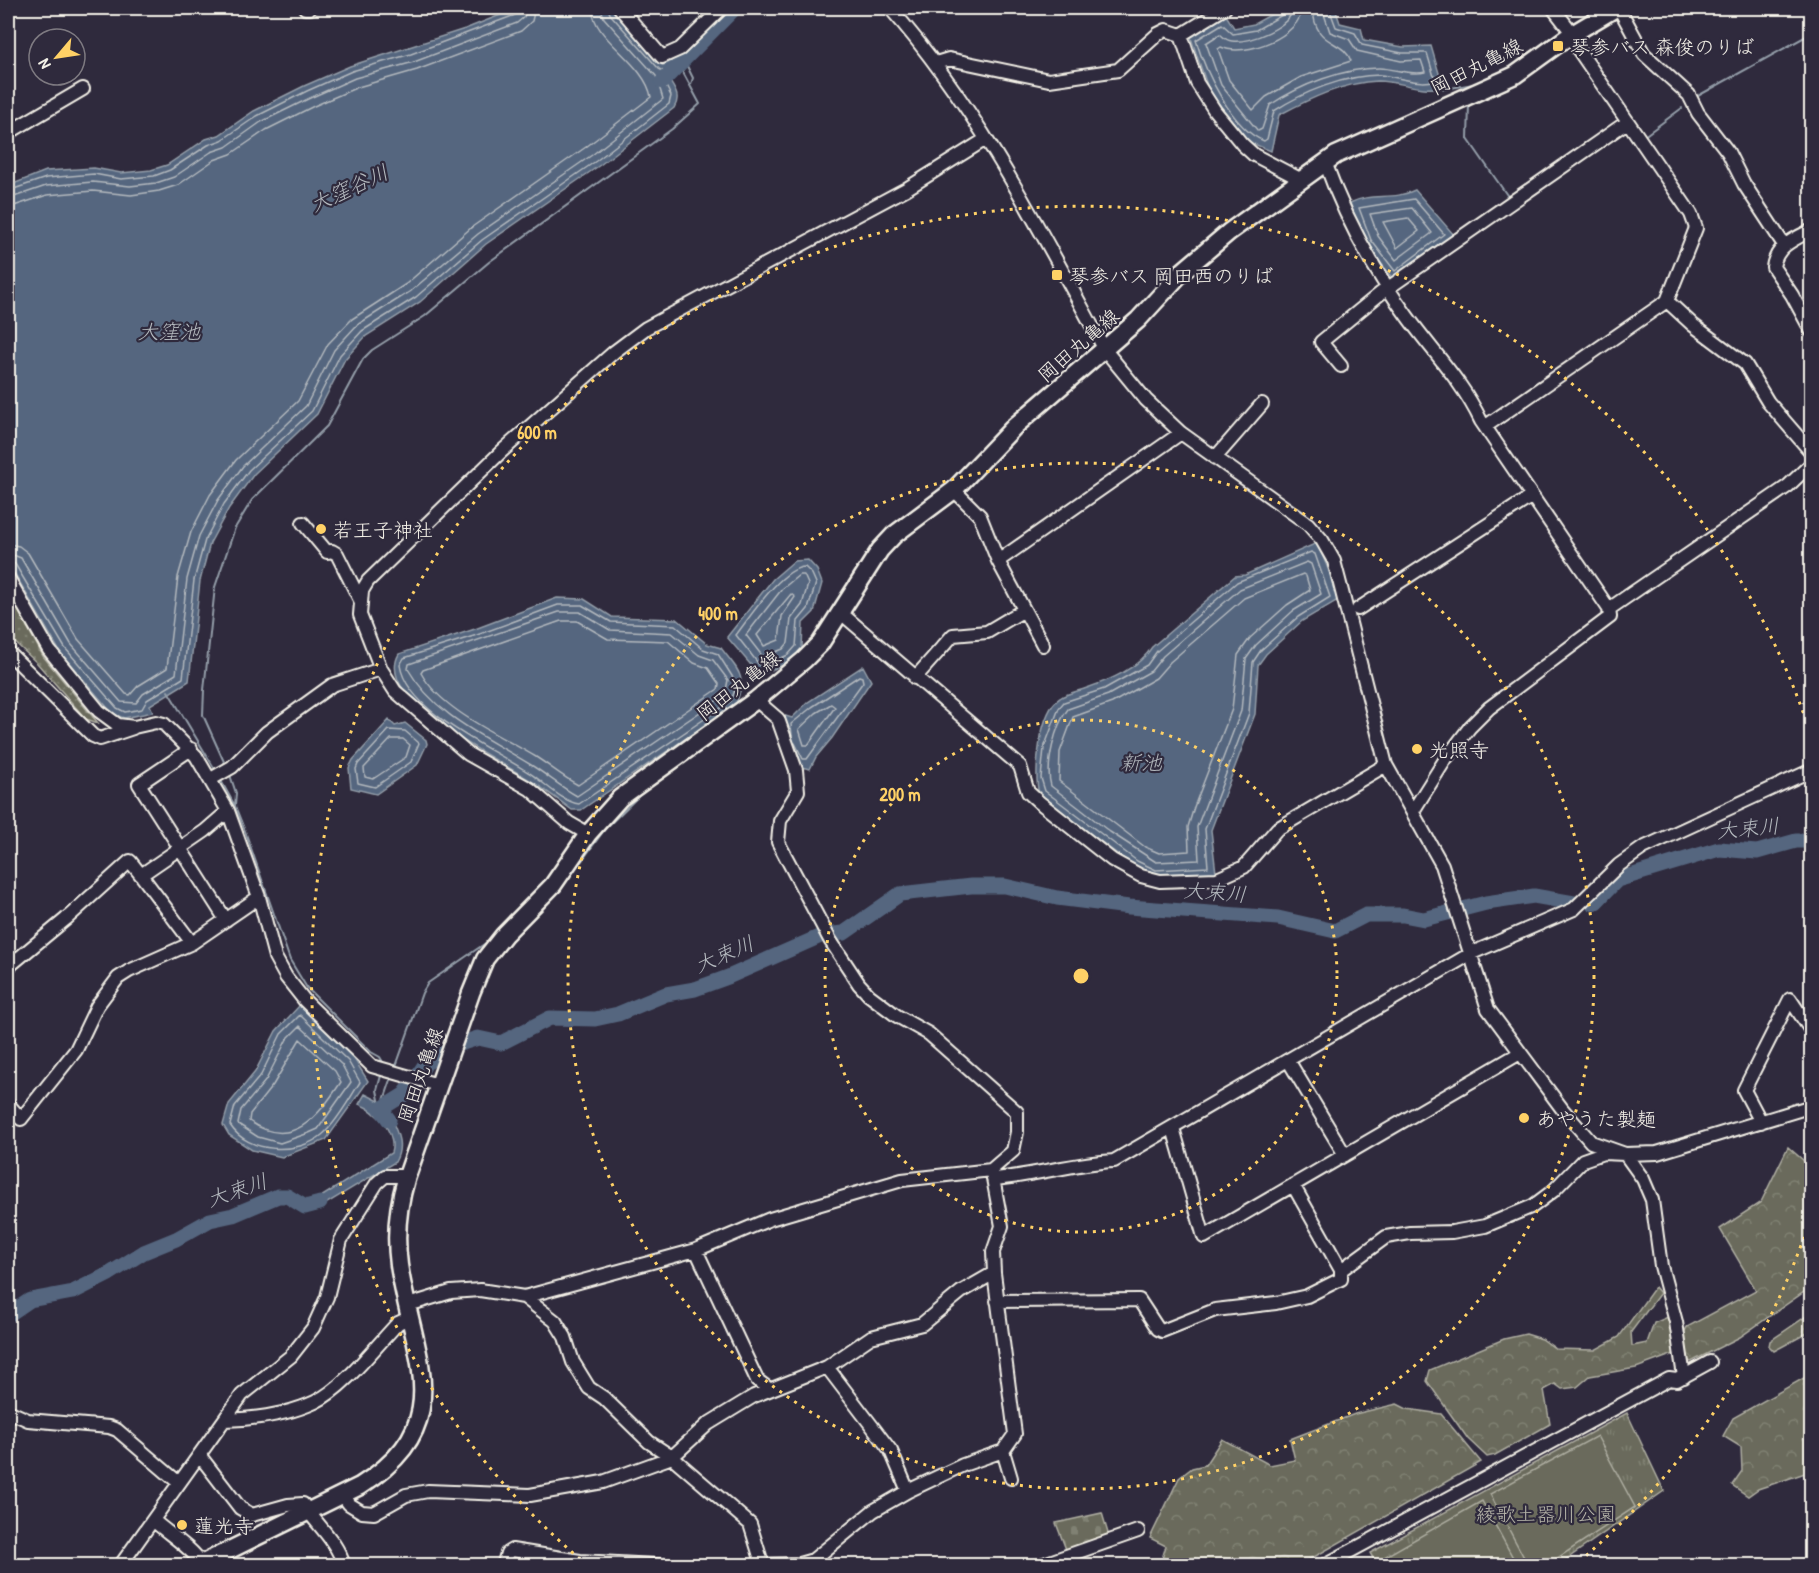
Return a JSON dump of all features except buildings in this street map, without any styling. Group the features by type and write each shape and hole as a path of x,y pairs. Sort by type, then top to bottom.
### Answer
{"main road":[{"name":"岡田丸亀線","path":"199,1564 343,1496 382,1472 397,1459 416,1427 422,1410 422,1372 408,1312 397,1240 400,1199 407,1176 453,1042 485,959 504,935 553,885 588,834 620,798 756,700 804,660 842,613 880,550 894,535 954,490 1015,426 1105,350 1138,320 1183,271 1229,232 1325,162 1515,75 1570,31 1618,8"}],"street":[{"path":"305,8 307,10 310,8"},
{"path":"623,8 662,57 680,49 722,8"},
{"path":"890,8 936,63 986,139 1105,350 1146,400 1181,433 1292,511 1322,540 1336,571 1386,765 1442,865 1488,1009 1591,1142 1625,1154 1643,1179 1652,1200 1661,1266 1676,1322 1684,1377"},
{"path":"936,63 949,59 1049,80 1118,70 1158,34 1166,30 1181,35 1225,8"},
{"path":"1486,426 1667,301 1696,228 1696,223 1553,8"},
{"path":"1618,8 1644,54 1689,95 1698,113 1728,152 1744,184 1784,245"},
{"path":"1181,35 1197,83 1228,128 1254,154 1300,179"},
{"path":"8,134 83,89"},
{"path":"1341,366 1321,342 1389,288 1627,122"},
{"path":"588,834 569,823 530,789 468,754 395,691 381,669 360,615 360,600 368,581 501,452 614,352 646,328 906,189 986,139"},
{"path":"1325,162 1349,222 1368,258 1406,315 1468,393 1486,426 1609,609 1610,617 1489,708 1470,727 1445,760 1413,811"},
{"path":"1812,230 1784,245 1774,257 1773,267 1792,295 1812,332"},
{"path":"1667,301 1693,326 1745,364 1768,402 1812,453"},
{"path":"1215,458 1262,404"},
{"path":"998,561 1181,433"},
{"path":"1609,609 1788,486 1812,463"},
{"path":"954,490 980,516 998,561 1042,645"},
{"path":"1358,609 1532,496"},
{"path":"303,523 327,552 337,554 360,600"},
{"path":"8,578 49,651 78,687 108,719 118,725 134,727"},
{"path":"915,678 953,635 987,632 1024,610"},
{"path":"842,613 1020,766 1028,792 1038,802 1112,860 1141,876 1160,881 1217,879 1230,875 1252,860 1277,829 1386,765"},
{"path":"8,652 93,736 100,739 134,727 156,722 164,724 221,773 228,811 259,897 268,936 286,977 305,1000 372,1066 438,1085"},
{"path":"221,773 267,732 332,685 381,669"},
{"path":"756,700 778,719 796,770 798,791 780,821 778,842 828,936 870,995 897,1016 929,1034 1017,1112 1017,1132 1013,1151 992,1175"},
{"path":"192,749 139,784 226,920"},
{"path":"225,1420 261,1418 316,1402 341,1382 408,1312 451,1292 480,1290 524,1297 696,1250 770,1219 902,1180 992,1175 1022,1177 1082,1164 1114,1161 1472,953 1574,909 1619,865 1643,848 1812,770"},
{"path":"141,875 180,849 228,811"},
{"path":"8,967 66,919 130,861 192,943"},
{"path":"8,1104 21,1119 76,1050 97,1006 118,978 129,970 192,943 259,897"},
{"path":"1761,1122 1744,1090 1790,999 1812,1032"},
{"path":"1173,1128 1204,1237 1520,1053"},
{"path":"1288,1060 1345,1155"},
{"path":"1341,1270 1386,1237 1410,1233 1452,1232 1485,1226 1533,1206 1553,1191 1583,1160 1603,1153 1641,1155 1666,1151 1812,1106"},
{"path":"524,1297 555,1321 565,1337 573,1362 589,1388 604,1398 649,1442 672,1457 750,1524 760,1565 799,1564 813,1560 873,1511 908,1491 963,1465 1003,1451 1014,1434 994,1273 993,1252 1002,1226 992,1175"},
{"path":"120,1566 242,1395 291,1356 313,1328 327,1297 341,1240 377,1183 385,1176 407,1176"},
{"path":"997,1301 1139,1300 1158,1329 1162,1331 1215,1310 1276,1303 1307,1296 1341,1279 1341,1270 1293,1185"},
{"path":"696,1250 757,1380 769,1389"},
{"path":"343,1496 349,1504 362,1512 374,1513 406,1495 428,1491 530,1495 603,1482 672,1457 708,1424 769,1389 827,1367 871,1337 922,1324 940,1312 961,1292 994,1273"},
{"path":"1323,1566 1669,1379 1684,1377 1710,1362"},
{"path":"827,1367 891,1451 908,1491"},
{"path":"8,1411 28,1419 109,1427 117,1430 179,1483"},
{"path":"1003,1451 1011,1478"},
{"path":"200,1456 240,1508 252,1515 288,1505 303,1504 340,1550 344,1566"},
{"path":"153,1520 184,1547 190,1549 199,1564"},
{"path":"1038,1566 1138,1531"},
{"path":"503,1566 507,1553 512,1550 580,1561 674,1566"}],"green space":[{"path":"8,592 43,656 98,723 86,719 37,663 8,636"},
{"path":"1788,1147 1811,1167 1811,1287 1740,1337 1691,1362 1685,1358 1682,1337 1687,1327 1756,1290 1720,1229 1761,1202"},
{"path":"1655,1287 1660,1293 1631,1332 1632,1346 1647,1343 1654,1323 1668,1317 1674,1354 1636,1368 1590,1376 1577,1387 1562,1389 1555,1384 1544,1390 1550,1424 1495,1455 1487,1457 1468,1439 1427,1381 1430,1370 1504,1339 1526,1334 1542,1339 1556,1349 1595,1350 1619,1337"},
{"path":"1811,1313 1811,1331 1774,1351 1769,1346 1770,1341"},
{"path":"1811,1374 1811,1471 1758,1489 1748,1496 1732,1485 1742,1471 1741,1447 1723,1436 1733,1418"},
{"path":"1397,1404 1407,1409 1441,1414 1481,1462 1300,1565 1160,1565 1166,1546 1150,1538 1179,1478 1192,1468 1205,1465 1222,1439 1270,1465 1295,1460 1290,1439 1355,1414"},
{"name":"綾歌土器川公園","path":"1627,1413 1664,1491 1558,1565 1377,1565 1370,1553"},
{"path":"1597,1436 1635,1507 1547,1565 1528,1565 1490,1494"},
{"path":"1482,1501 1517,1565 1386,1565 1384,1557"},
{"path":"1102,1513 1110,1540 1067,1552 1056,1523"}],"water":[{"name":"大窪池","path":"518,8 612,8 663,65 672,61 678,72 669,80 677,97 674,108 600,165 486,244 420,302 366,336 345,359 317,414 254,474 229,508 210,543 200,581 189,681 150,705 153,712 124,718 113,714 60,652 8,562 8,186 46,171 94,168 121,173 151,170 167,165 206,139 219,135 254,111 304,86 350,66 465,29"},
{"path":"1283,8 1335,8 1340,23 1361,28 1364,40 1403,47 1431,46 1443,87 1427,88 1378,81 1352,84 1315,97 1279,115 1271,151 1249,142 1209,91 1190,35 1226,15 1234,28 1254,24"},
{"path":"1415,190 1454,235 1393,279 1365,242 1350,203"},
{"name":"新池","path":"1317,543 1332,578 1338,600 1302,621 1266,654 1258,665 1255,714 1211,830 1216,873 1154,876 1133,866 1039,794 1037,772 1043,728 1047,715 1060,698 1105,681 1132,667 1235,576 1245,575"},
{"path":"808,560 817,570 822,583 814,612 803,623 802,648 791,661 763,674 757,672 727,637 773,579 794,561"},
{"path":"557,598 584,599 612,617 677,619 707,644 721,648 737,668 741,679 736,704 581,810 572,810 536,784 440,725 403,689 396,671 399,654 475,629"},
{"path":"863,666 871,681 832,738 816,757 810,769 801,767 782,715 792,718 808,702"},
{"path":"389,720 395,726 405,723 426,740 427,744 417,765 376,794 351,788 349,768 353,760"},
{"path":"300,1005 353,1057 368,1081 326,1140 282,1157 252,1150 229,1135 223,1125 229,1104 255,1072 276,1031"},
{"path":"365,1094 385,1104 399,1140 395,1162 314,1211 298,1208 302,1202 308,1204 313,1202 391,1153 391,1138 384,1124 379,1117 359,1104"}],"waterway":[{"name":"大窪谷川","path":"662,82 735,8"},
{"path":"1696,97 1812,33"},
{"path":"679,65 687,66 693,78 691,84"},
{"path":"225,764 203,715 204,690 215,587 235,528 252,500 327,426 363,359 372,350 425,316 489,262 672,129 700,104 679,65"},
{"path":"1439,87 1445,89 1479,83"},
{"path":"1469,104 1468,139 1509,198"},
{"path":"1643,137 1682,108"},
{"path":"168,691 216,771"},
{"path":"229,772 236,793 235,806"},
{"path":"220,779 235,806 245,831 290,960 307,988 371,1052 380,1057 384,1064"},
{"path":"581,862 605,829 648,787"},
{"name":"大束川","path":"1592,903 1596,902 1617,880 1719,849 1757,852 1796,841 1812,841"},
{"name":"大束川","path":"389,1120 381,1109 405,1094 426,1063 459,1044 478,1038 501,1043 550,1018 595,1019 618,1014 666,994 695,989 823,935 844,933 900,894 971,886 1005,886 1057,898 1129,907 1278,918 1335,931 1366,915 1403,915 1424,919 1486,903 1534,896 1574,903"},
{"path":"395,1069 422,993 428,983 490,940"},
{"path":"380,1105 377,1090 382,1072"},
{"path":"382,1106 392,1077"},
{"name":"大束川","path":"8,1315 30,1300 73,1292 109,1274 144,1252 176,1239 210,1220 233,1215 278,1196 287,1196 305,1207 320,1203"}],"place":[{"name":"琴参バス 森俊のりば","path":"1558,46"},
{"name":"琴参バス 岡田西のりば","path":"1057,275"},
{"name":"若王子神社","path":"321,529"},
{"name":"光照寺","path":"1417,749"},
{"name":"あやうた製麺","path":"1524,1118"},
{"name":"蓮光寺","path":"182,1525"}]}
